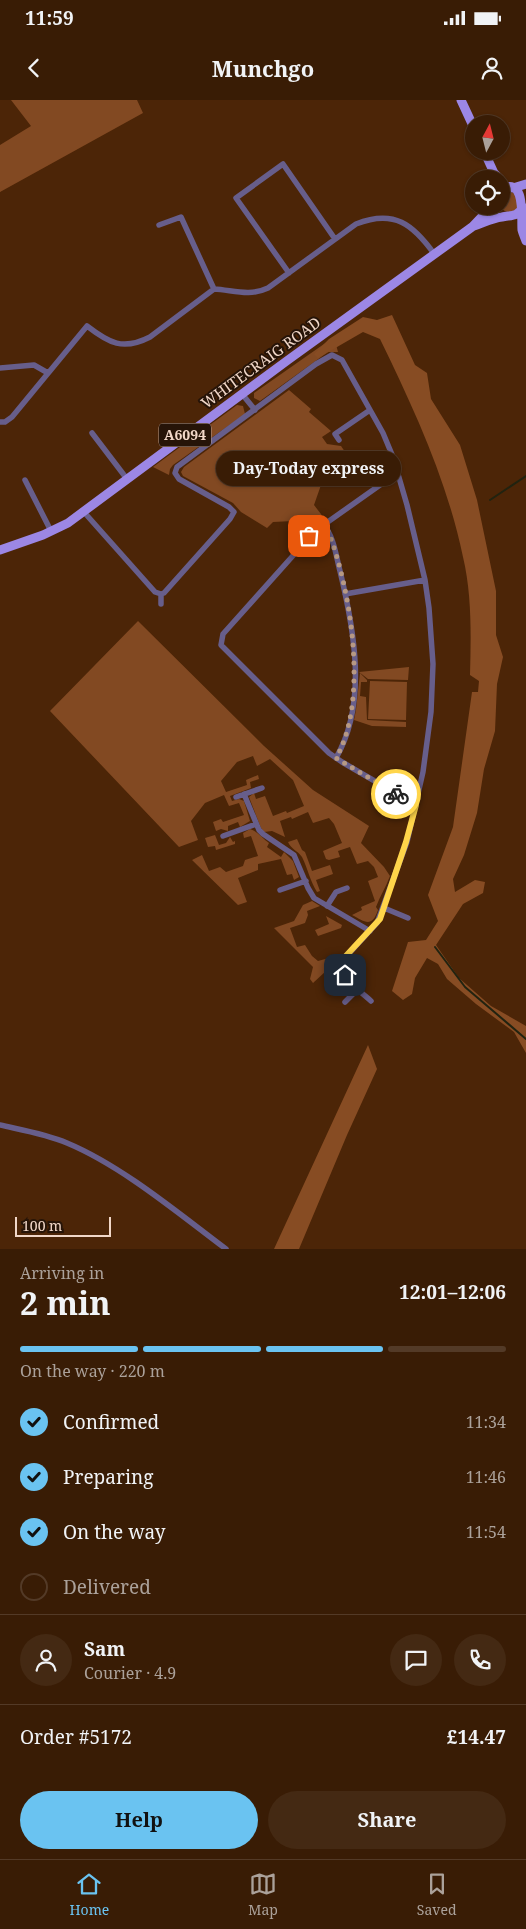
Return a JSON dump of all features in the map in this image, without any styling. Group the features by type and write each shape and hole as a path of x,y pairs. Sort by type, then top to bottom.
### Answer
{"main road":[{"path":"461,100 468,115"},
{"path":"510,187 526,184"},
{"path":"510,189 521,193 524,203 522,231 526,241"},
{"path":"505,217 517,215 524,203"},
{"name":"A6094","path":"435,255 472,227 484,215"},
{"path":"502,215 522,231"},
{"name":"A6094","path":"472,227 505,217"},
{"name":"WHITECRAIG ROAD","path":"0,550 68,523 242,394 435,255"}],"street":[{"path":"289,272 236,198 283,164 336,239"},
{"path":"159,226 181,217 214,289"},
{"path":"0,422 5,422 12,417 87,326 111,342 120,344 139,342 150,337 214,289 242,294 259,292 356,224 367,220 390,218 404,223 414,230 435,255"},
{"path":"83,511 154,592 161,594 167,591 234,512 230,507 179,479 176,476 175,470 316,364 332,355 342,360 388,442 398,473 425,580 432,639 432,692 428,734 416,805 406,842 384,908 377,923 344,958 342,963 343,972 371,1001"},
{"path":"0,368 34,365 39,366 48,373"},
{"path":"242,394 255,410"},
{"path":"339,440 335,434 370,410"},
{"path":"92,434 127,479"},
{"path":"398,473 323,524 304,542 223,634 221,639 223,648 336,758 416,805"},
{"path":"26,480 51,531"},
{"path":"323,524 331,538 345,594 354,653 354,691 346,734 336,758"},
{"path":"345,594 425,580"},
{"path":"161,594 161,604"},
{"path":"236,797 262,788"},
{"path":"244,794 256,824 263,834 294,855 314,898 370,931"},
{"path":"223,836 256,824"},
{"path":"280,890 306,881"},
{"path":"327,906 336,892 347,888"},
{"path":"384,908 408,918"},
{"path":"345,1002 358,989"},
{"path":"0,1125 52,1137 87,1153 135,1181 226,1249"}],"shaded area":[{"path":"11,100 137,100 143,113 0,192 0,145 31,126"},
{"path":"510,192 518,198 518,206 510,212"},
{"path":"392,315 415,365 427,373 431,399 460,445 477,500 496,591 496,635 503,657 497,684 495,731 484,769 477,813 464,855 453,879 455,892 475,880 485,882 483,893 463,904 436,945 459,978 491,1006 526,1026 526,1053 514,1032 476,1004 447,979 438,964 427,958 415,978 412,994 403,1000 392,991 408,942 426,940 438,921 428,895 453,827 472,692 478,692 479,681 470,675 471,631 466,571 448,500 428,445 380,339 363,332 318,358 314,354 329,339 363,317 377,320"},
{"path":"334,337 338,352 328,352 260,401 254,398 254,393"},
{"path":"289,390 311,409 309,412 331,431 322,437 327,444 341,446 354,465 328,465 314,505 324,518 306,535 293,521 273,522 267,528 241,512 233,503 183,476 181,472 184,467"},
{"path":"237,405 243,406 245,414 173,465 169,475 153,467"},
{"path":"138,621 264,746 313,790 369,826 361,843 390,876 376,907 378,910 376,916 371,921 364,921 352,915 362,910 361,907 375,901 368,881 378,877 374,867 368,861 357,864 350,847 338,851 340,857 326,859 323,851 342,843 334,824 329,818 313,823 308,812 292,819 291,817 280,821 285,837 272,831 264,832 261,828 249,797 254,793 256,799 265,796 273,816 304,806 293,780 270,759 257,766 253,756 237,762 221,781 226,792 247,785 246,780 258,775 259,779 250,782 251,788 230,796 232,801 239,799 244,801 250,821 240,827 238,822 228,826 228,831 221,829 216,831 213,822 221,819 223,822 244,815 239,803 229,806 224,795 205,803 191,821 198,840 179,847 50,711"},
{"path":"409,667 408,680 368,679 359,672"},
{"path":"360,673 367,680 367,682 361,682 360,696 366,697 367,720 406,722 406,727 372,726 354,720"},
{"path":"370,681 407,682 406,720 368,719"},
{"path":"250,829 258,833 269,843 267,847 281,857 284,852 293,861 299,877 294,880 292,874 287,875 281,859 258,864 258,870 238,878 247,902 238,905 192,860 202,855 209,871 220,867 226,872 243,866 245,860 258,856 251,836 244,838 243,833"},
{"path":"215,835 219,845 226,843 230,837 233,842 235,841 235,844 216,850 215,846 208,847 205,838"},
{"path":"297,839 302,850 305,852 312,871 330,865 333,874 316,880 320,891 317,892 302,857 288,842"},
{"path":"312,901 320,906 307,911 308,915 305,923 290,928 297,947 305,945 312,956 318,961 336,956 334,962 336,967 326,971 313,983 310,979 313,967 274,928 294,921 303,905"},
{"path":"326,916 342,925 341,928 318,936 315,930 329,924"},
{"path":"368,1045 377,1069 299,1249 274,1249"}],"waterway":[{"path":"490,500 526,476"},
{"path":"435,947 465,987 526,1039"}],"way so far":[{"path":"309,536 323,524 328,531 345,594 352,635 355,672 353,704 346,734 336,758 396,794"}],"place":[{"name":"Day-Today express","path":"309,536"}],"route":[{"path":"345,975 342,968 344,958 380,919 410,831 416,805 396,794"}]}
